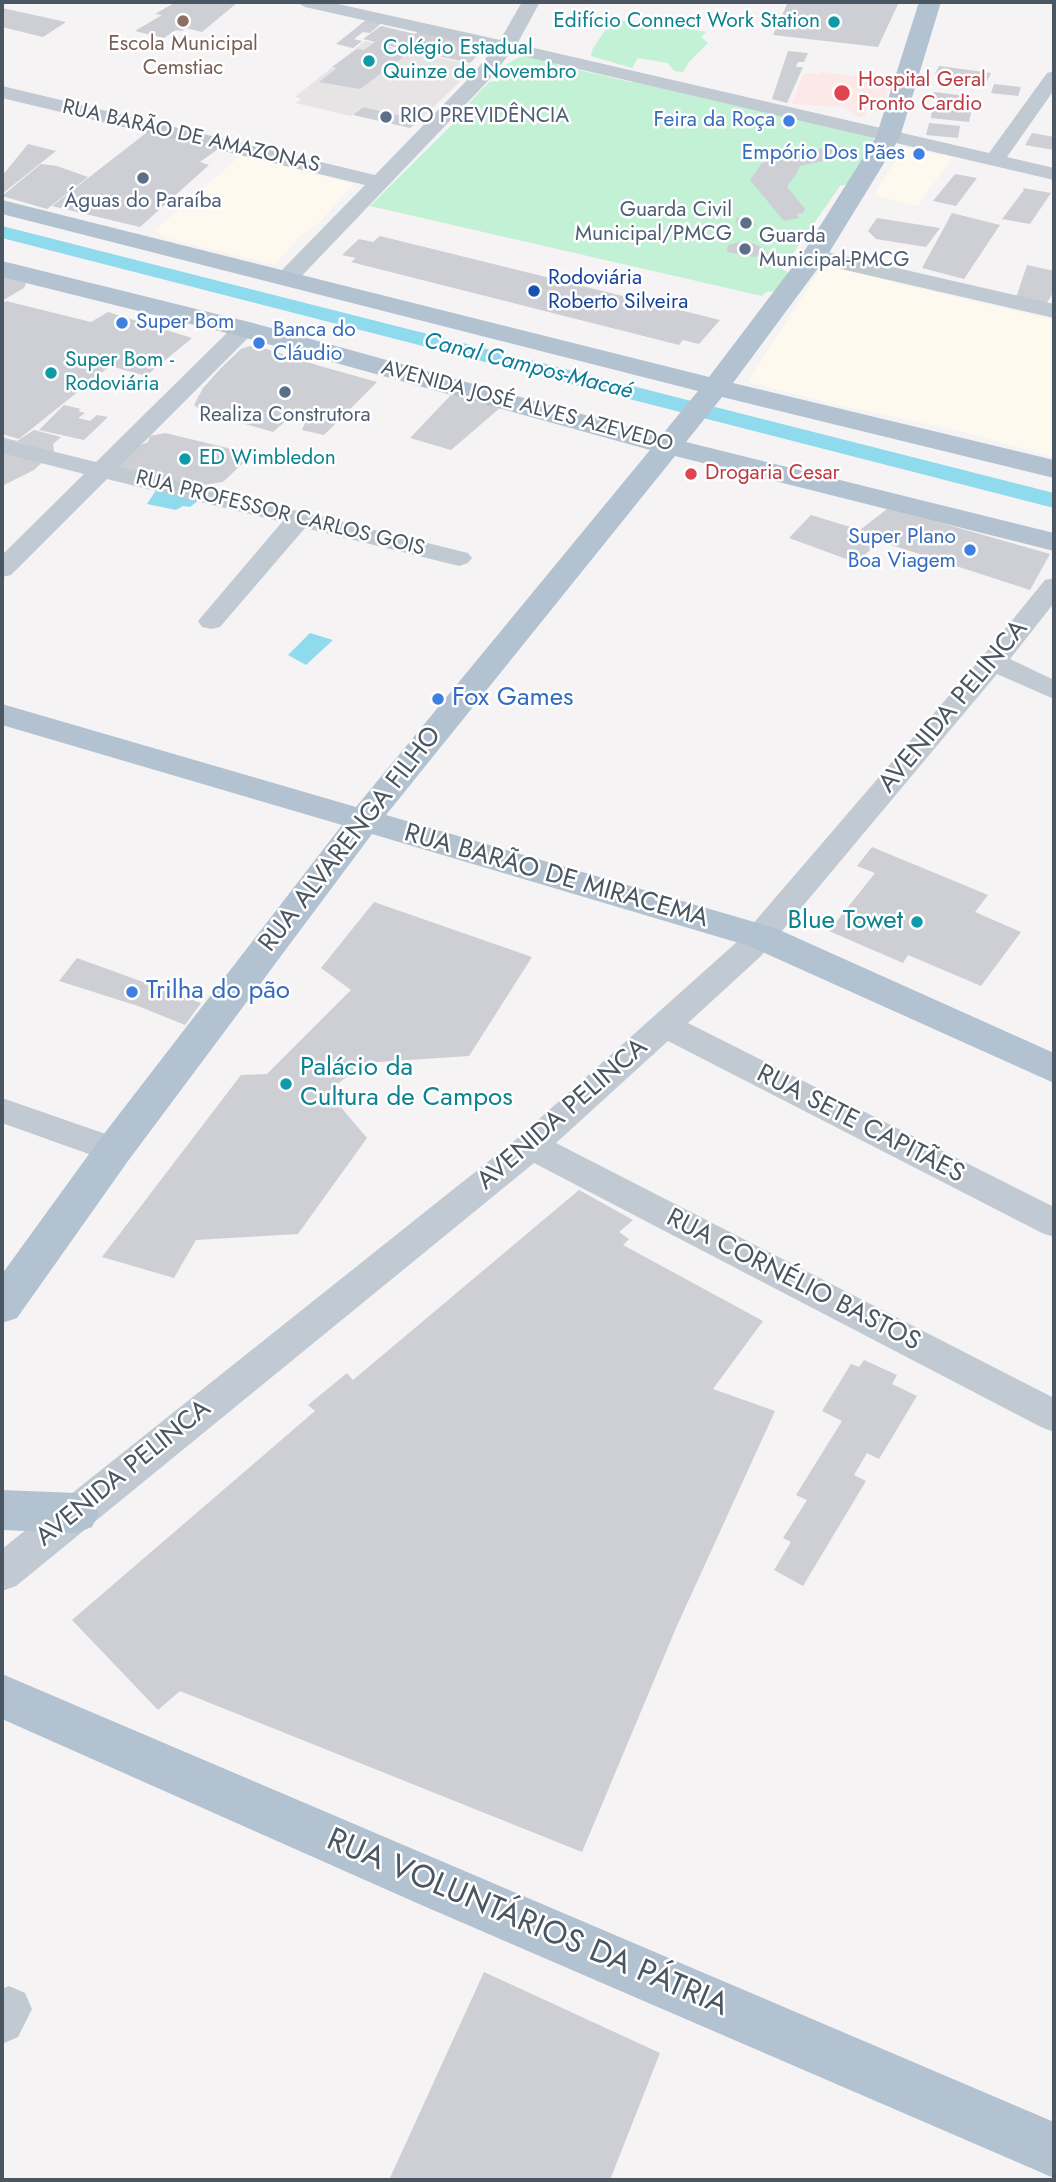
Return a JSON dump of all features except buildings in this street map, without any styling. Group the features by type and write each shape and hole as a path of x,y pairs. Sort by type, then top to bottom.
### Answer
{"main road":[{"name":"RUA ALVARENGA FILHO","path":"2,1306 114,1150 364,820 693,415 814,256 888,138 930,2"},
{"name":"AVENIDA JOSÉ ALVES AZEVEDO","path":"2,207 288,278 693,415 1054,542"},
{"name":"AVENIDA JOSÉ ALVES AZEVEDO","path":"2,269 244,329 693,415 1054,469"},
{"name":"RUA BARÃO DE MIRACEMA","path":"2,714 762,937 1054,1069"},
{"path":"2,1510 76,1513"},
{"name":"RUA VOLUNTÁRIOS DA PÁTRIA","path":"2,1696 1054,2150"}],"street":[{"path":"305,2 506,46 888,138 1054,174"},
{"path":"288,278 481,77 506,46 531,2"},
{"path":"994,160 1053,80"},
{"name":"RUA BARÃO DE AMAZONAS","path":"2,92 380,182"},
{"path":"1024,116 1044,121"},
{"path":"814,256 1054,311"},
{"path":"2,569 244,329"},
{"name":"RUA PROFESSOR CARLOS GOIS","path":"2,446 459,558"},
{"path":"211,621 298,520"},
{"name":"AVENIDA PELINCA","path":"2,1573 531,1146 762,937 1054,586"},
{"path":"993,662 1054,690"},
{"name":"RUA SETE CAPITÃES","path":"666,1026 1054,1223"},
{"path":"2,1110 114,1150"},
{"name":"RUA CORNÉLIO BASTOS","path":"531,1146 1054,1416"}],"shaded area":[{"path":"365,41 476,66 420,120 363,107 351,116 296,103 301,99 295,97"},
{"name":"Hospital Geral Pronto Cardio","path":"821,72 891,83 883,104 876,108 867,108 865,117 858,117 845,107 792,104 804,73"},
{"path":"904,147 952,157 918,206 873,195"},
{"path":"240,156 353,184 319,223 301,235 275,265 170,239 154,231"},
{"path":"827,263 896,283 1054,320 1054,457 955,430 833,404 748,382 812,281"}],"green space":[{"path":"613,19 650,25 658,22 706,32 701,37 708,43 683,72 674,71 668,63 638,58 632,68 591,56 593,48"},
{"path":"523,55 874,138 874,141 848,184 840,186 782,269 789,273 777,291 766,292 762,296 370,206 472,105 469,103 489,82 496,81 508,70 504,66"}],"water":[{"path":"157,489 199,500 190,507 183,506 176,510 147,504"},
{"path":"310,633 333,640 306,665 288,655"}],"waterway":[{"name":"Canal Campos-Macaé","path":"2,232 1054,501"}],"place":[{"name":"Escola Municipal Cemstiac","path":"183,21"},
{"name":"Edifício Connect Work Station","path":"834,22"},
{"name":"Colégio Estadual Quinze de Novembro","path":"369,61"},
{"name":"Hospital Geral Pronto Cardio","path":"842,93"},
{"name":"RIO PREVIDÊNCIA","path":"386,117"},
{"name":"Feira da Roça","path":"789,121"},
{"name":"Empório Dos Pães","path":"919,154"},
{"name":"Águas do Paraíba","path":"143,178"},
{"name":"Guarda Civil Municipal/PMCG","path":"746,223"},
{"name":"Guarda Municipal-PMCG","path":"745,249"},
{"name":"Rodoviária Roberto Silveira","path":"534,291"},
{"name":"Super Bom","path":"122,323"},
{"name":"Banca do Cláudio","path":"259,343"},
{"name":"Super Bom - Rodoviária","path":"51,373"},
{"name":"Realiza Construtora","path":"285,392"},
{"name":"ED Wimbledon","path":"185,459"},
{"name":"Drogaria Cesar","path":"691,474"},
{"name":"Super Plano Boa Viagem","path":"970,550"},
{"name":"Fox Games","path":"438,699"},
{"name":"Blue Towet","path":"917,922"},
{"name":"Trilha do pão","path":"132,992"},
{"name":"Palácio da Cultura de Campos","path":"286,1084"}]}
